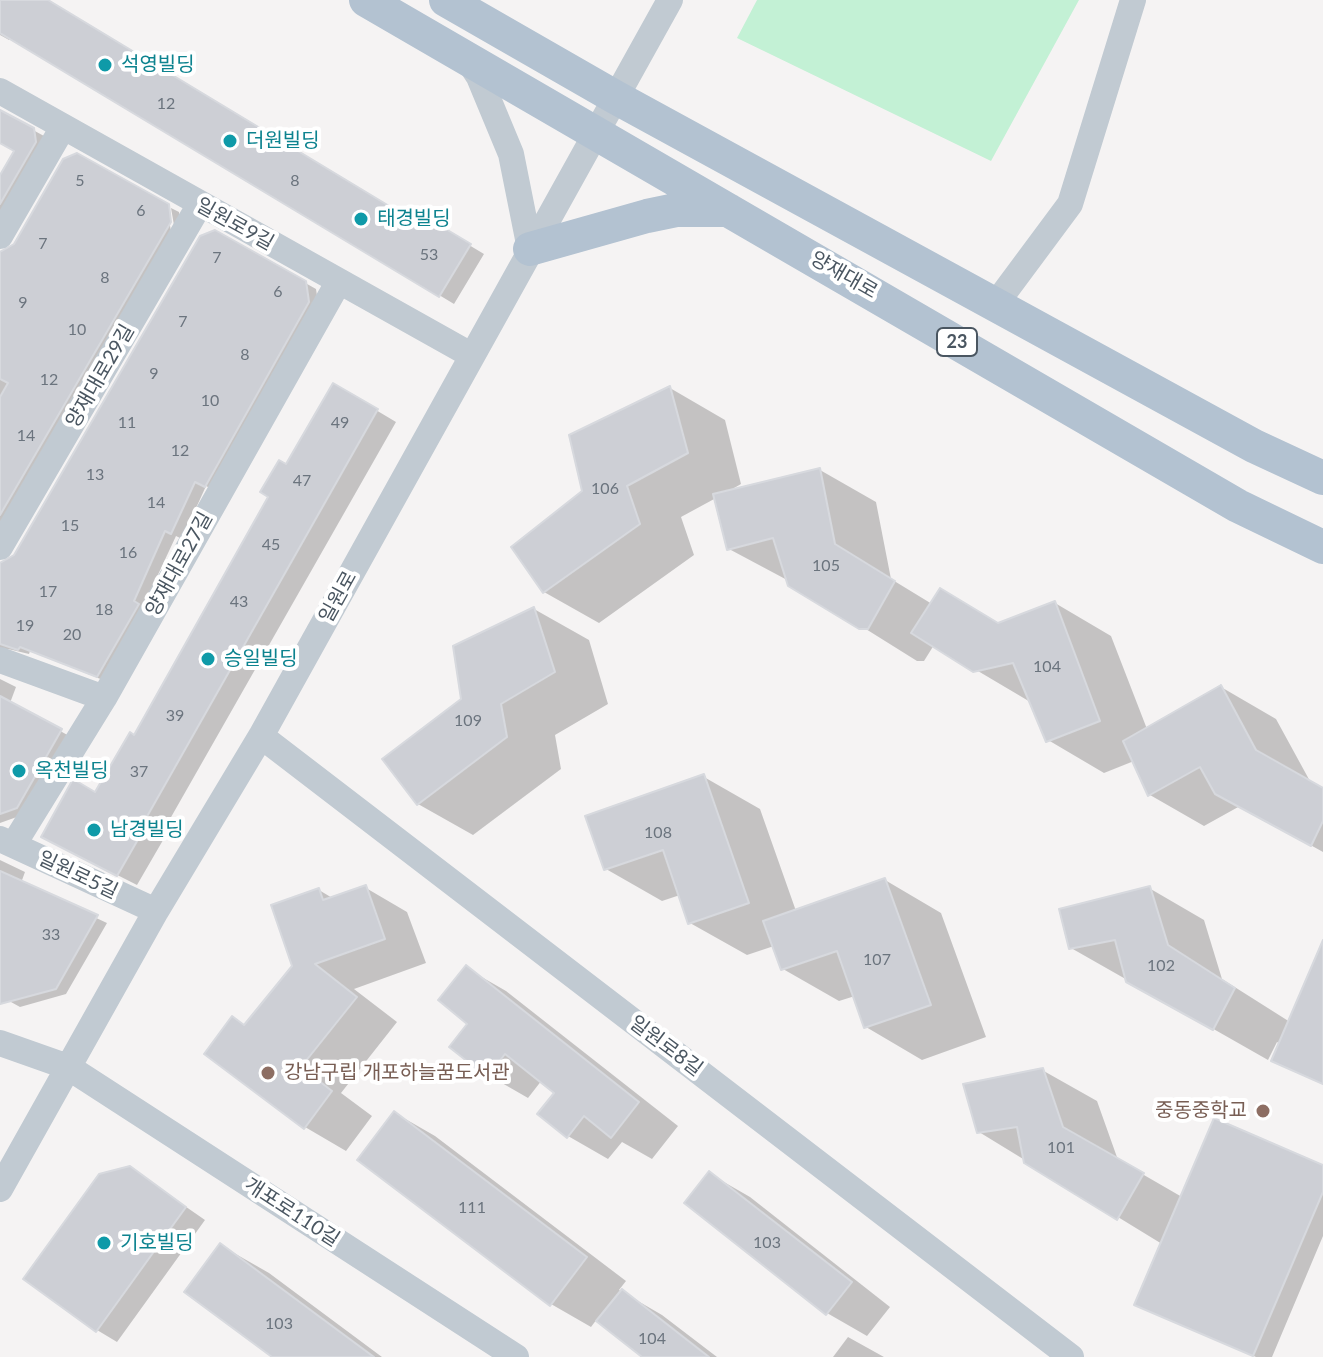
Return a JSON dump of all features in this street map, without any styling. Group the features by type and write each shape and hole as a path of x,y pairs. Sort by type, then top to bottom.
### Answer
{"main road":[{"name":"양재대로","path":"366,0 1238,506 1323,547"},
{"name":"23","path":"446,0 615,97 995,305 1254,446 1323,478"},
{"path":"530,249 676,210 731,210"}],"street":[{"name":"일원로","path":"0,1189 156,911 261,736 670,0"},
{"path":"995,305 1070,204 1133,0"},
{"path":"466,57 479,77 511,154 530,249"},
{"name":"일원로9길","path":"0,91 471,355"},
{"path":"0,236 63,127"},
{"name":"양재대로29길","path":"0,547 200,204"},
{"name":"양재대로27길","path":"7,842 104,698 339,281"},
{"path":"0,660 104,698"},
{"name":"일원로8길","path":"261,736 1071,1357"},
{"name":"일원로5길","path":"7,842 156,911"},
{"name":"개포로110길","path":"0,1043 68,1067 516,1357"}],"green space":[{"path":"757,0 1079,0 991,161 737,38"}],"building":[{"path":"0,0 48,0 414,221 419,213 471,244 439,297 0,33"},
{"path":"0,110 34,128 36,142 0,204 0,175 14,151 0,143"},
{"path":"77,153 169,204 171,222 0,515 0,397 8,383 0,379 0,252 14,244 63,159"},
{"path":"215,230 306,281 309,302 205,487 195,482 171,534 165,531 134,601 139,604 97,677 20,647 18,650 0,644 0,563 14,555 200,236"},
{"path":"333,383 378,409 145,820 148,822 117,876 41,837 73,779 95,792 130,732 134,735 268,497 260,492 279,460 286,464"},
{"path":"670,386 688,453 627,486 640,524 543,593 511,547 582,491 569,435"},
{"path":"820,468 835,544 895,581 868,629 859,629 788,586 773,538 727,550 713,494"},
{"path":"940,588 998,623 1055,601 1100,721 1046,742 1013,663 973,672 911,633"},
{"path":"534,607 555,672 501,704 507,737 417,805 382,759 461,699 453,646"},
{"path":"1221,685 1256,750 1323,788 1323,821 1311,846 1215,794 1200,767 1148,796 1123,741"},
{"name":"옥천빌딩","path":"0,696 62,729 17,808 0,814"},
{"path":"704,774 749,903 688,924 663,850 604,870 585,816"},
{"path":"0,871 98,915 56,989 0,1004"},
{"path":"885,878 931,1005 864,1028 837,951 781,970 763,921"},
{"path":"366,885 385,939 315,964 357,997 301,1067 332,1091 304,1129 204,1054 232,1016 244,1025 292,966 271,905 319,888 323,900"},
{"path":"1150,886 1168,945 1235,988 1213,1030 1126,982 1115,940 1069,949 1059,909"},
{"path":"1323,940 1323,1084 1271,1061"},
{"path":"466,965 639,1102 611,1138 584,1116 567,1138 537,1114 554,1093 505,1054 487,1077 449,1047 467,1024 438,1000"},
{"path":"1043,1068 1063,1127 1144,1173 1117,1220 1024,1163 1017,1127 977,1133 963,1084"},
{"path":"394,1111 587,1257 550,1306 357,1160"},
{"path":"1214,1118 1323,1165 1323,1192 1253,1356 1134,1305"},
{"name":"기호빌딩","path":"130,1166 186,1207 96,1332 23,1279 99,1174"},
{"path":"709,1171 852,1282 826,1315 684,1203"},
{"path":"220,1243 374,1357 272,1357 184,1292"},
{"path":"622,1289 709,1357 642,1357 596,1321"}],"place":[{"name":"석영빌딩","path":"105,65"},
{"name":"더원빌딩","path":"230,141"},
{"name":"태경빌딩","path":"361,219"},
{"name":"승일빌딩","path":"208,659"},
{"name":"옥천빌딩","path":"19,771"},
{"name":"남경빌딩","path":"94,830"},
{"name":"강남구립 개포하늘꿈도서관","path":"268,1073"},
{"name":"중동중학교","path":"1263,1111"},
{"name":"기호빌딩","path":"104,1243"}]}
